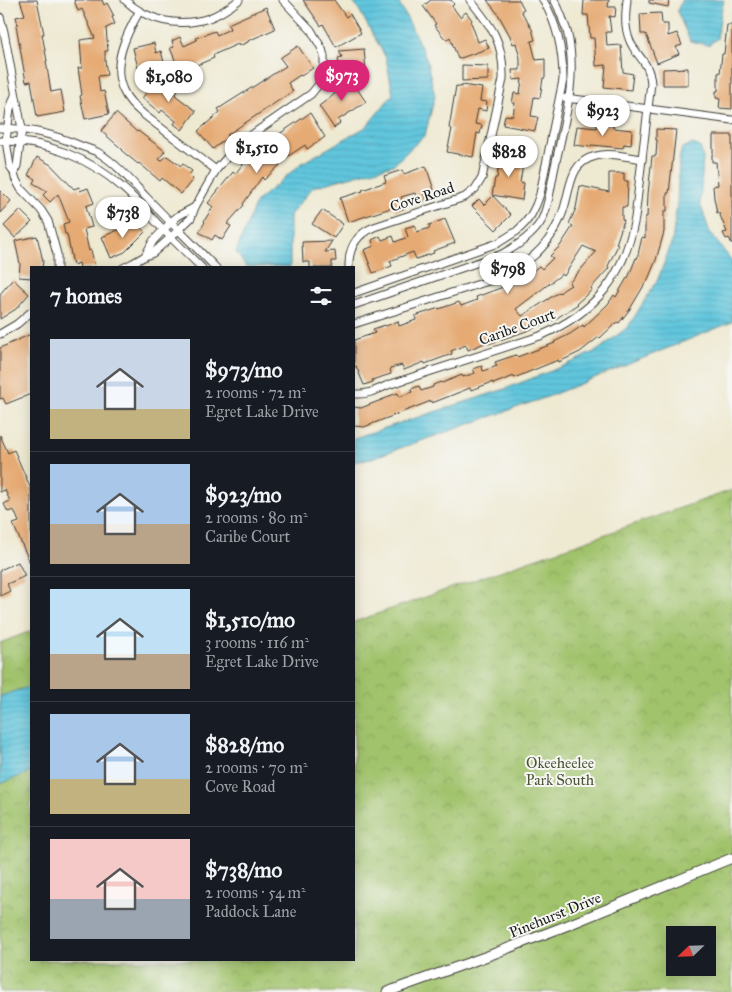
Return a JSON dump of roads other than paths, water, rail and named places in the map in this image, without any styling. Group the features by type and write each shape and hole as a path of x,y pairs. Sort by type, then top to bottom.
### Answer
{"street":[{"path":"125,0 139,12 151,17 163,21 183,23 215,16 239,0"},
{"path":"128,266 153,253 191,218 195,207 216,170 230,154 247,138 311,94 316,88 322,76 324,63 322,49 310,30 282,0"},
{"name":"Cove Road","path":"349,266 351,248 363,232 465,197 475,189 482,178 503,79 503,66 502,54 493,30 470,0"},
{"path":"355,290 498,243 517,231 531,215 540,194 563,80 562,52 555,24 543,0"},
{"path":"357,304 502,254 514,248 529,236 541,221 546,206 569,98 571,56 567,30 554,0"},
{"name":"Caribe Court","path":"355,394 369,393 388,384 540,336 574,318 589,306 610,282 626,254 632,236 651,82 645,63 633,46 628,34 625,21 627,0"},
{"path":"139,12 127,34 121,56 120,78 123,91 133,106 142,114 216,170"},
{"path":"0,17 22,129 17,166 14,172"},
{"path":"15,95 4,128 3,141 10,166 21,189 41,210 48,221 58,266"},
{"path":"560,96 732,120"},
{"path":"4,128 22,129 62,138 99,153 124,174 214,266"},
{"path":"3,141 30,143 64,152 84,160 102,171 124,189 200,266"},
{"path":"355,324 501,277 514,270 538,252 556,229 574,172 583,162 602,155 642,159"},
{"path":"145,256 153,241 170,222 195,207"},
{"path":"0,334 17,324 30,313"},
{"name":"Pinehurst Drive","path":"387,992 552,932 732,858"}],"water":[{"path":"351,0 397,0 408,20 426,58 435,96 425,135 393,165 313,187 290,215 290,266 245,266 236,252 256,202 302,163 366,127 393,94 386,58 358,8"},
{"path":"682,0 724,0 717,39 708,45 690,41 677,11"},
{"path":"693,144 700,147 703,158 700,203 710,233 732,261 732,322 550,396 366,460 355,462 355,438 502,390 566,365 598,350 628,327 658,279 672,242 677,203 679,160 682,148"},
{"path":"30,686 30,772 0,784 0,696"}],"park label":[{"name":"Okeeheelee Park South","path":"560,772"}]}
